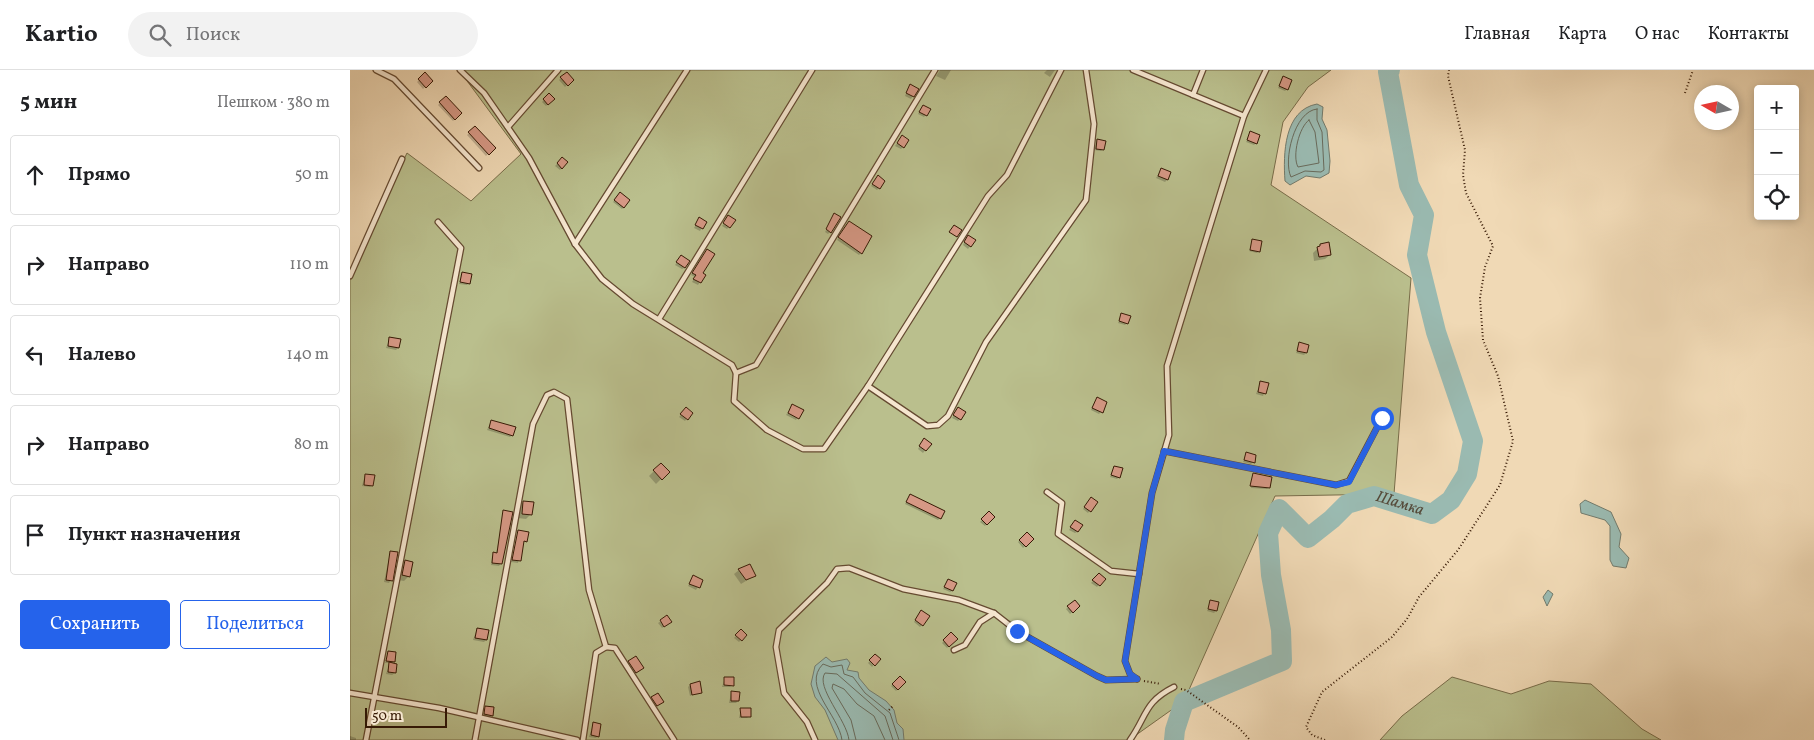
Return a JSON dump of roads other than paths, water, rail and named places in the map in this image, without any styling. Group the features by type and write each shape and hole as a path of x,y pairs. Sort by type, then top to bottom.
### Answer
{"lane":[{"path":"376,70 394,79 480,168"},
{"path":"460,70 484,93 529,158 575,244 602,279 633,304 732,365 736,373 734,400 767,430 803,449 824,449 868,386 988,196 1007,175 1061,70"},
{"path":"508,128 558,70"},
{"path":"575,244 687,70"},
{"path":"659,319 812,70"},
{"path":"736,373 756,364 935,70"},
{"path":"868,386 927,426 938,425 948,416 986,342 1086,200 1094,124 1086,70"},
{"path":"1133,70 1244,116"},
{"path":"1194,95 1203,70"},
{"path":"815,740 807,722 784,693 776,647 778,630 828,583 837,569 849,568 903,589 959,600 994,613 1017,631 1106,680 1137,679 1130,674 1125,661 1152,493 1169,435 1167,366 1244,116 1266,70"},
{"path":"350,276 402,159"},
{"path":"366,740 461,248 438,222"},
{"path":"475,740 533,424 547,395 554,392 567,399 589,590 606,646"},
{"path":"1164,451 1336,485 1349,482 1382,418"},
{"path":"1047,492 1062,503 1058,534 1110,571 1139,574"},
{"path":"954,650 965,645 980,622 994,613"},
{"path":"583,740 596,653 606,646 615,648 674,740"},
{"path":"1130,740 1148,706 1160,694 1174,687"},
{"path":"350,693 374,696 577,740"}],"water":[{"path":"1317,104 1323,107 1322,119 1327,130 1330,161 1329,173 1320,178 1306,176 1290,185 1285,181 1284,170 1288,135 1298,115 1306,108"},
{"path":"1585,500 1611,512 1621,534 1619,547 1629,558 1626,568 1613,566 1610,560 1610,526 1605,520 1581,513 1580,504"},
{"path":"1548,590 1553,594 1547,606 1543,597"},
{"path":"826,657 832,662 847,659 850,663 847,670 858,672 859,678 869,690 886,701 894,710 897,723 903,729 904,740 838,740 825,710 815,697 811,684 815,666"}],"waterway":[{"name":"Шамка","path":"1174,740 1175,730 1184,702 1282,661 1281,630 1271,575 1268,533 1279,509 1308,538 1347,504 1374,496 1432,514 1451,500 1467,474 1473,441 1436,332 1417,255 1424,215 1409,185 1388,72 1390,70"}]}
